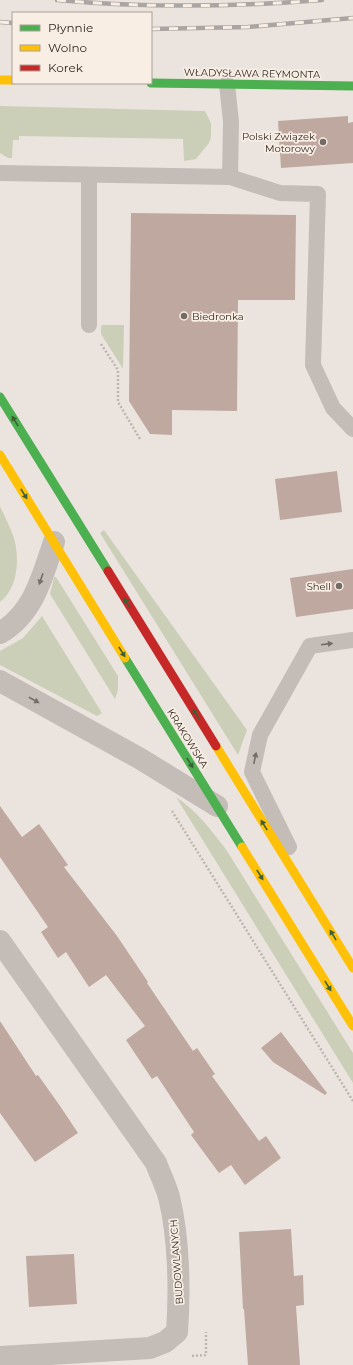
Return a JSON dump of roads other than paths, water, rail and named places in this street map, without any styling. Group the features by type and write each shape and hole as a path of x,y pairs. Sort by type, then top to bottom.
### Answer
{"main road":[{"path":"0,80 12,80"},
{"name":"WŁADYSŁAWA REYMONTA","path":"152,83 353,86"},
{"name":"KRAKOWSKA","path":"0,398 353,968"},
{"name":"KRAKOWSKA","path":"2,458 353,1026"}],"street":[{"path":"0,633 6,630 24,613 32,600 36,593 54,542"},
{"path":"0,680 139,758 217,806"},
{"name":"BUDOWLANYCH","path":"0,941 156,1163 169,1196 175,1228 179,1307 177,1332 165,1342 150,1348 0,1357"}],"lane":[{"path":"227,84 231,122 230,177"},
{"path":"0,173 230,177 280,193 318,194 313,364 333,408 353,429"},
{"path":"89,175 89,325"},
{"path":"324,921 252,772 260,735 310,646 353,640"}],"railway":[{"path":"57,0 90,3 190,6 322,0"},
{"path":"152,29 248,27 353,18"},
{"path":"0,22 12,23"}],"place":[{"name":"Polski Związek Motorowy","path":"323,142"},
{"name":"Biedronka","path":"184,316"},
{"name":"Shell","path":"339,586"}]}
